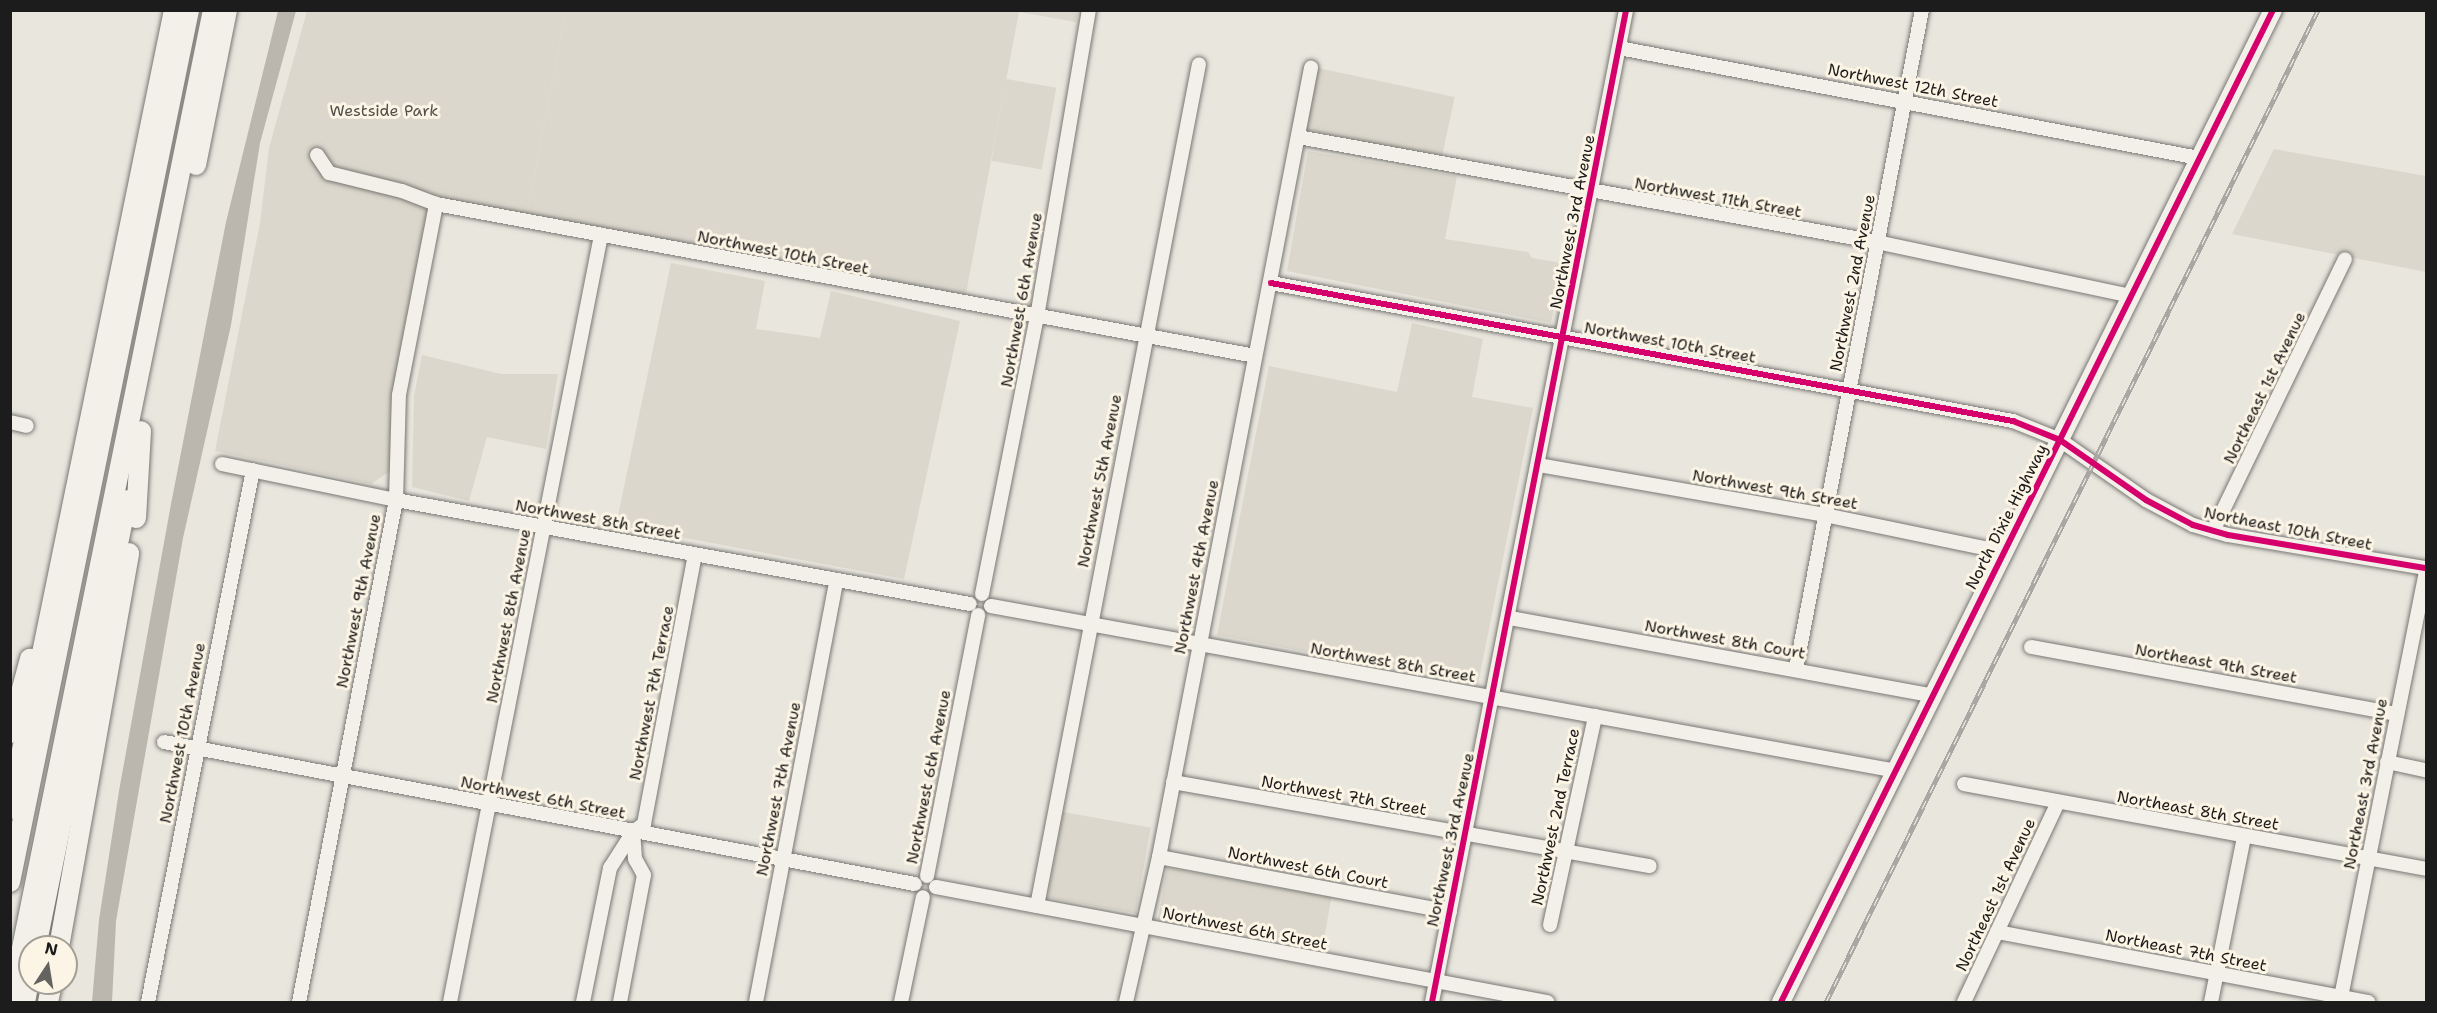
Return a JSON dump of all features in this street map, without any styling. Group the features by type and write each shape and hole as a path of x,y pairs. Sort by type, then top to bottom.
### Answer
{"highway":[{"path":"10,809 174,10"},
{"path":"10,882 189,10"},
{"path":"11,1002 213,10"},
{"path":"38,935 227,10"},
{"path":"61,935 136,513 141,431"},
{"path":"10,733 65,541"}],"main road":[{"name":"North Dixie Highway","path":"1781,1002 2273,10"}],"street":[{"name":"Northwest 6th Avenue","path":"982,594 1037,317 1089,10"},
{"name":"Northwest 3rd Avenue","path":"1432,1002 1495,697 1626,10"},
{"name":"Northwest 2nd Avenue","path":"1796,669 1922,10"},
{"name":"Northwest 12th Street","path":"1619,48 1905,100 2199,158"},
{"name":"Northwest 5th Avenue","path":"1037,906 1089,625 1199,64"},
{"name":"Northwest 4th Avenue","path":"1126,1002 1159,857 1311,68"},
{"name":"Northwest 11th Street","path":"1298,136 1592,192 1877,242 2131,296"},
{"name":"Northwest 10th Street","path":"317,155 329,173 402,191 436,204 1255,356"},
{"name":"Northwest 9th Avenue","path":"299,1002 396,501 399,395 436,204"},
{"name":"Northwest 8th Avenue","path":"450,1002 491,804 601,235"},
{"name":"Northeast 1st Avenue","path":"2213,531 2345,259"},
{"name":"Northwest 10th Street","path":"1270,283 2013,421 2061,440"},
{"path":"10,422 27,426"},
{"name":"Northeast 10th Street","path":"2061,440 2171,516 2213,531 2427,570"},
{"name":"Northwest 8th Street","path":"222,464 396,501 543,526 974,609"},
{"name":"Northwest 9th Street","path":"1539,465 1825,515 2004,552"},
{"name":"Northwest 10th Avenue","path":"148,1002 195,747 253,470"},
{"name":"Northwest 7th Terrace","path":"582,1002 610,868 633,832 644,824 695,555"},
{"name":"Northeast 3rd Avenue","path":"2340,1000 2396,714 2427,570"},
{"name":"Northwest 7th Avenue","path":"756,1002 781,860 836,581"},
{"path":"982,594 991,606 987,612 974,609 972,598 982,594"},
{"name":"Northwest 8th Street","path":"991,606 1199,646 1495,697 1896,771"},
{"name":"Northwest 6th Avenue","path":"921,880 974,609"},
{"name":"Northwest 8th Court","path":"1510,618 1933,696"},
{"name":"Northeast 9th Street","path":"2031,647 2396,714"},
{"name":"Northwest 2nd Terrace","path":"1550,926 1564,851 1595,716"},
{"name":"Northwest 6th Street","path":"165,742 781,860 921,880"},
{"path":"2387,762 2427,770"},
{"name":"Northwest 7th Street","path":"1173,782 1650,866"},
{"name":"Northeast 8th Street","path":"1964,784 2427,869"},
{"name":"Northeast 1st Avenue","path":"1964,1002 2058,802"},
{"path":"620,1002 644,874 635,860 633,832"},
{"path":"2211,1002 2244,837"},
{"name":"Northwest 6th Court","path":"1159,857 1450,912"},
{"path":"901,1002 923,897 921,880 935,881 936,887 930,896 923,897"},
{"name":"Northwest 6th Street","path":"936,887 1547,1002"},
{"name":"Northeast 7th Street","path":"1997,932 2217,973 2340,1000 2368,1002"}],"shaded area":[{"path":"278,11 296,11 260,143 231,325 183,538 116,921 112,1002 92,1002 99,920 119,791 171,504 226,222"},
{"path":"566,11 1078,11 1076,22 1019,12 965,299 526,218"},
{"path":"2274,149 2426,176 2426,272 2232,234"}],"green space":[{"name":"Westside Park","path":"307,11 566,11 526,218 433,200 391,414 390,471 371,484 215,451 260,223 269,148"},
{"path":"1304,65 1455,97 1442,159 1291,127"},
{"path":"1006,79 1056,88 1042,170 992,161"},
{"path":"1308,151 1457,176 1445,239 1528,252 1532,258 1562,263 1551,323 1287,271"},
{"path":"671,263 765,281 756,329 820,338 831,291 960,321 904,579 616,525"},
{"path":"1412,323 1483,339 1472,397 1533,408 1478,684 1217,635 1269,366 1397,392"},
{"path":"422,355 501,374 558,374 546,449 487,437 469,501 412,487 414,396"},
{"path":"1063,812 1151,827 1136,913 1048,898"},
{"path":"1167,868 1331,897 1323,947 1158,918"}],"railway":[{"path":"1826,1002 2318,10"}],"cycle path":[{"path":"1432,1002 1626,10"},
{"path":"1781,1002 2273,10"},
{"path":"1271,283 2013,421 2060,440 2146,500 2193,525 2228,535 2426,568"}]}
